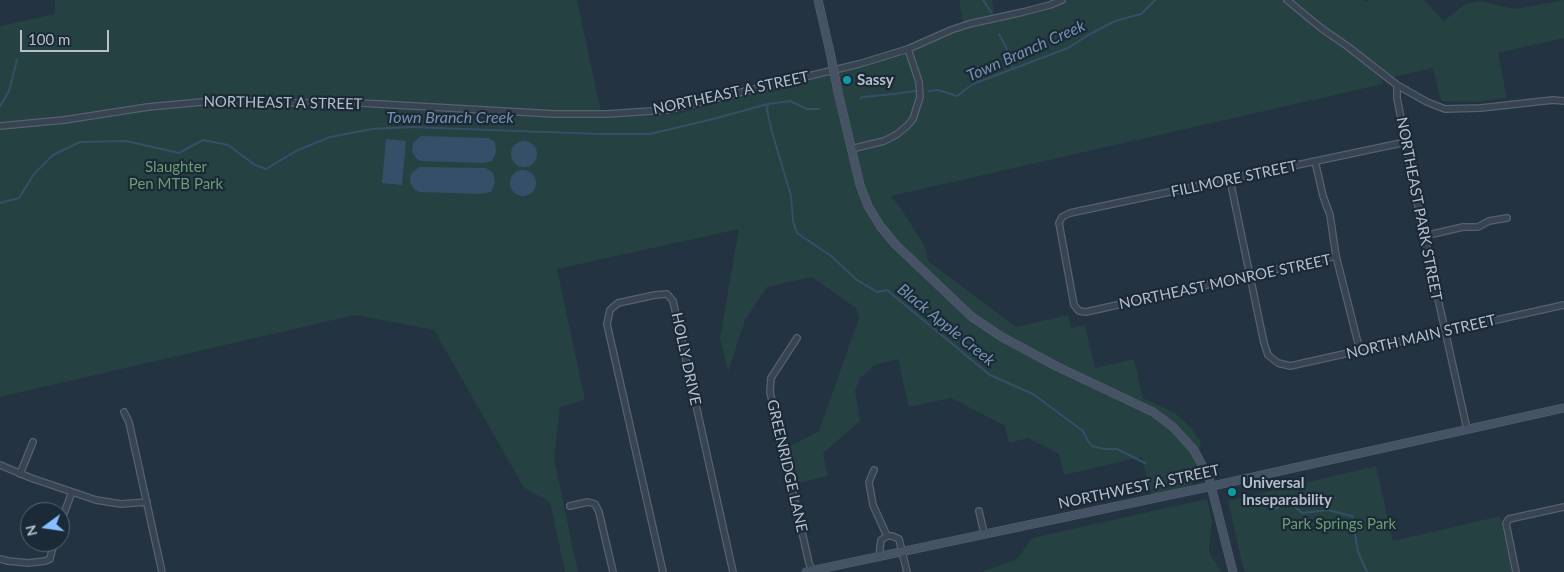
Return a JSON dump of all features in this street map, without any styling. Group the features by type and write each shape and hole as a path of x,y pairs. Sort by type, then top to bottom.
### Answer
{"street":[{"path":"818,0 860,185 868,206 881,227 896,245 972,317 1002,337 1056,366 1153,412 1173,427 1194,450 1212,486 1233,572"},
{"name":"NORTHEAST A STREET","path":"0,126 224,100 299,103 343,102 555,114 607,114 667,110 859,64 908,49 951,30 970,24 1050,5 1062,0"},
{"path":"1287,0 1313,22 1397,85 1427,102 1445,109 1481,108 1553,100 1564,101"},
{"path":"852,149 884,141 896,135 912,119 920,98 919,82 908,49"},
{"name":"NORTHEAST PARK STREET","path":"1397,85 1397,98 1424,236 1467,429"},
{"name":"FILLMORE STREET","path":"1079,311 1074,306 1066,265 1059,223 1062,217 1070,213 1406,142"},
{"path":"1315,162 1322,196 1330,215 1336,256"},
{"path":"1230,180 1249,274"},
{"path":"1424,236 1463,227 1478,227 1489,221 1507,218"},
{"name":"NORTHEAST MONROE STREET","path":"1079,311 1086,312 1336,256 1360,351"},
{"name":"NORTH MAIN STREET","path":"1249,274 1268,355 1278,363 1290,366 1564,305"},
{"name":"HOLLY DRIVE","path":"663,572 607,324 610,310 618,303 667,294 673,301 733,572"},
{"name":"GREENRIDGE LANE","path":"797,338 772,378 770,392 810,572"},
{"name":"NORTHWEST A STREET","path":"810,572 984,533 1343,458 1564,408"},
{"path":"124,412 129,422 162,572"},
{"path":"20,474 34,442"},
{"path":"0,466 96,500 121,504 146,502"},
{"path":"874,470 868,482 873,505 887,536"},
{"path":"68,502 72,492"},
{"path":"570,506 588,502 595,504 599,512 613,572"},
{"path":"1516,572 1506,523 1509,519 1564,507"},
{"path":"979,511 984,533"},
{"path":"879,556 881,540 887,536 899,539 907,572"},
{"path":"0,559 28,564 44,562 50,559 52,552"}],"green space":[{"name":"Slaughter Pen MTB Park","path":"55,0 577,0 602,117 677,114 816,77 922,40 925,46 927,42 964,28 960,0 992,0 995,18 1060,0 1363,0 1365,2 1369,0 1424,0 1444,21 1465,4 1480,1 1514,9 1564,0 1564,38 1498,53 1507,98 1477,102 1441,101 1433,68 1382,80 1383,84 891,196 925,247 928,261 1016,327 1068,315 1071,328 1085,325 1095,368 1134,359 1143,398 1175,413 1192,429 1201,442 1191,486 1151,495 1142,457 1064,475 1059,454 1028,438 1009,443 1005,426 951,398 909,407 898,359 875,365 860,378 855,391 860,421 823,453 828,476 798,483 790,446 819,431 859,318 856,308 812,277 767,287 745,320 728,372 720,337 739,229 557,269 585,400 560,407 554,459 578,572 565,572 550,502 524,488 434,330 355,315 0,397 0,26 55,14"},
{"name":"Park Springs Park","path":"1376,466 1393,541 1500,516 1512,572 1246,572 1243,567 1228,501"},
{"path":"1207,499 1212,521 1209,550 1222,572 981,572 1017,559 1032,538"}],"water":[{"path":"421,136 488,138 495,142 496,152 492,161 483,163 421,161 412,152 413,143"},
{"path":"386,139 406,141 402,185 382,183"},
{"path":"524,141 533,145 537,154 533,163 524,167 515,163 511,154 515,145"},
{"path":"419,167 486,168 493,173 495,183 491,192 481,194 420,192 415,190 410,183 411,174"},
{"path":"523,170 532,174 536,183 532,192 523,196 514,192 510,183 514,174"}],"waterway":[{"path":"983,0 991,12"},
{"name":"Town Branch Creek","path":"929,91 938,90 957,96 973,84 1068,48 1115,21 1141,14 1155,0"},
{"path":"999,34 1006,47 1013,69"},
{"path":"0,106 9,91 17,60"},
{"name":"Town Branch Creek","path":"860,99 862,97 915,91"},
{"name":"Town Branch Creek","path":"0,203 19,198 34,174 53,155 80,142 126,141 179,153 203,140 228,145 255,165 266,169 296,151 330,137 372,129 411,127 650,134 768,104 790,101 807,109 819,109"},
{"name":"Black Apple Creek","path":"768,105 767,110 772,132 791,196 793,221 797,233 831,256 857,280 877,292 887,290 990,375 1033,394 1083,431 1092,446 1104,449 1117,449 1145,463"},
{"name":"Black Apple Creek","path":"1270,503 1276,509 1280,506 1292,504 1302,513 1328,510 1352,516 1358,552 1367,572"}],"place":[{"name":"Sassy","path":"847,80"},
{"name":"Universal Inseparability","path":"1232,492"}]}
